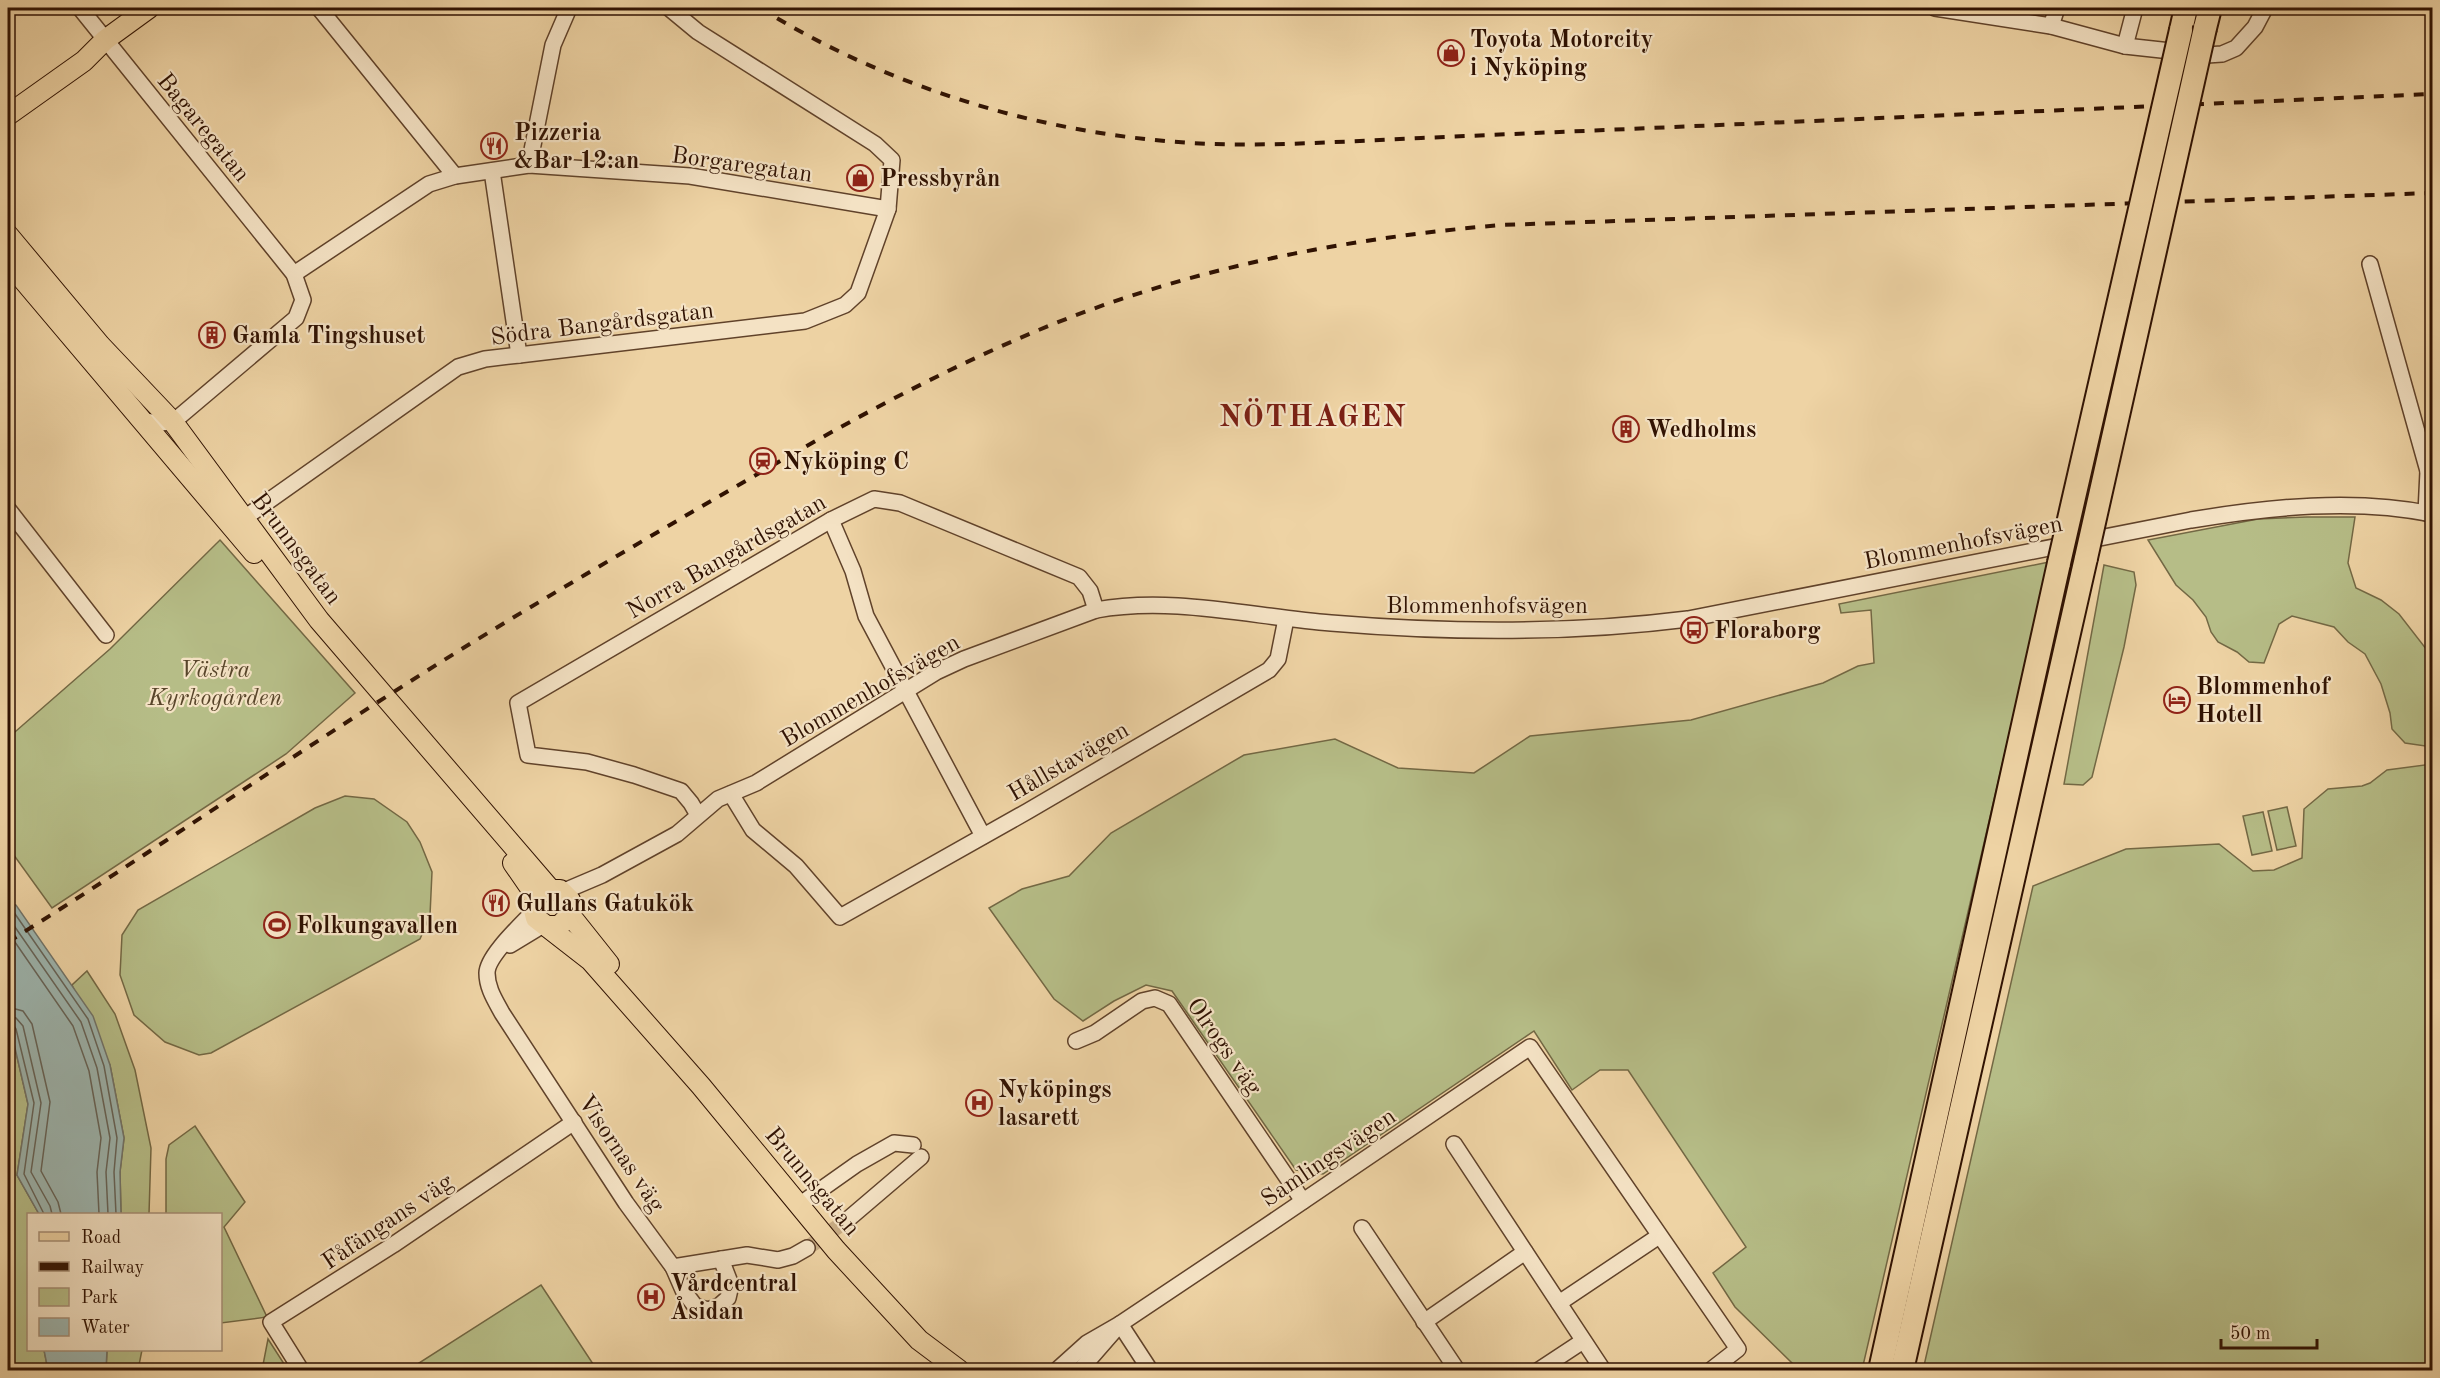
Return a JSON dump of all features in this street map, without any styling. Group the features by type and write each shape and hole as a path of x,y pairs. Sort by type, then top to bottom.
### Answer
{"highway":[{"path":"1880,1371 2059,563 2186,8"},
{"path":"1902,1371 2207,18"}],"main road":[{"path":"8,115 84,61 105,40 149,8"},
{"path":"8,102 77,52 105,40"},
{"name":"Brunnsgatan","path":"8,236 100,345 172,422 238,522"},
{"name":"Brunnsgatan","path":"8,262 85,356 238,522 551,908 836,1250 919,1340 959,1371"},
{"name":"Brunnsgatan","path":"551,908 590,960 701,1086"},
{"name":"Brunnsgatan","path":"889,1305 975,1371"}],"street":[{"name":"Bagaregatan","path":"80,8 294,274"},
{"path":"319,8 455,176"},
{"path":"529,165 553,45 569,8"},
{"name":"Södra Bangårdsgatan","path":"238,522 458,367 485,359 519,354 805,321 825,315 845,305 858,292 888,209 891,160 875,144 698,32 669,8"},
{"path":"1935,8 1972,10 2051,26 2125,46 2207,55 2222,54 2236,48 2256,27 2265,8"},
{"path":"2051,26 2057,8"},
{"path":"2125,46 2136,8"},
{"name":"Borgaregatan","path":"294,274 429,184 455,176 529,165 690,177 888,209"},
{"path":"492,171 519,354"},
{"path":"2370,264 2430,471 2429,514"},
{"path":"144,421 172,422 297,318 303,300 294,274"},
{"name":"Norra Bangårdsgatan","path":"698,815 681,791 587,762 528,754 518,703 831,520 874,499 900,503 1079,577 1090,591 1096,610"},
{"name":"Blommenhofsvägen","path":"551,908 602,875 676,834 714,802 756,783 907,690 964,659 1096,610 1118,606 1162,605 1386,628 1455,631 1529,631 1623,626 1688,619 2169,524 2266,508 2381,508 2429,514"},
{"path":"8,509 106,635"},
{"path":"831,520 853,571 866,616 984,836"},
{"name":"Hållstavägen","path":"731,794 753,830 796,866 840,917 1269,670 1278,659 1286,619"},
{"name":"Visornas väg","path":"551,908 494,955 486,970 489,989 506,1020 626,1203 673,1268 683,1290 695,1306 708,1310 719,1306 728,1298 731,1285 721,1259"},
{"name":"Olrogs väg","path":"1076,1041 1095,1033 1142,1001 1155,999 1169,1004 1303,1201"},
{"name":"Samlingsvägen","path":"1057,1371 1087,1343 1120,1324 1530,1047 1659,1236"},
{"name":"Fåfängans väg","path":"301,1371 271,1322 393,1245 574,1122"},
{"path":"799,1205 857,1164 894,1143 917,1151 846,1221"},
{"path":"1454,1144 1603,1371"},
{"path":"1362,1228 1456,1371"},
{"path":"1559,1303 1659,1236 1738,1349 1711,1371"},
{"path":"673,1268 747,1255 778,1260 793,1256 807,1248"},
{"path":"1424,1323 1525,1252"},
{"path":"1120,1324 1150,1371"},
{"name":"Samlingsvägen","path":"1080,1371 1120,1324"},
{"path":"1539,1371 1583,1341"}],"green space":[{"path":"2355,517 2348,563 2356,588 2381,600 2399,614 2432,655 2432,747 2405,743 2392,729 2390,713 2381,684 2365,654 2348,642 2334,627 2292,616 2279,624 2264,663 2249,662 2237,652 2218,642 2211,632 2206,617 2193,600 2176,585 2148,540 2258,519"},
{"name":"Västra Kyrkogården","path":"220,540 355,693 286,754 52,908 8,847 8,738 110,649"},
{"path":"2049,562 1862,1370 1790,1370 1795,1366 1735,1307 1713,1273 1746,1247 1628,1070 1600,1070 1572,1090 1534,1031 1323,1174 1296,1170 1172,991 1146,985 1114,1001 1083,1021 1054,999 989,908 1022,889 1069,876 1111,833 1244,755 1335,739 1398,768 1474,773 1530,736 1691,720 1823,683 1858,666 1874,663 1871,610 1841,613 1839,604"},
{"path":"2104,565 2134,572 2136,585 2124,647 2092,777 2083,785 2064,784"},
{"path":"2432,764 2432,1370 1923,1370 2033,886 2126,849 2219,844 2253,871 2274,870 2302,858 2304,809 2328,789 2362,786 2387,770"},
{"name":"Folkungavallen","path":"345,796 374,799 407,822 420,842 432,872 430,915 420,939 211,1053 199,1055 165,1042 134,1015 120,975 122,935 138,910 315,808"},
{"path":"2287,807 2296,846 2277,850 2268,811"},
{"path":"2263,812 2272,851 2252,855 2243,816"},
{"path":"87,971 115,1014 135,1070 151,1148 149,1213 121,1213 120,1172 124,1138 110,1065 72,985"},
{"path":"8,1018 28,1104 17,1175 38,1213 27,1213 27,1351 44,1351 48,1370 9,1370"},
{"path":"195,1126 245,1202 224,1227 267,1317 222,1323 222,1213 166,1213 166,1159 169,1145"},
{"path":"541,1285 597,1370 408,1370"},
{"path":"268,1339 288,1370 262,1370"},
{"path":"107,1351 142,1351 138,1370 106,1370"}],"water":[{"path":"8,902 16,905 93,1016 110,1065 124,1138 120,1172 121,1213 38,1213 17,1175 28,1104 8,1018"},
{"path":"44,1351 107,1351 106,1370 48,1370"}],"tunnel":[{"path":"807,1248 846,1221"}],"railway":[{"path":"760,8 811,37 865,63 920,86 977,105 1094,132 1153,140 1212,144 1316,143 2432,94"},
{"path":"8,942 439,663 780,461 958,366 1051,325 1160,287 1216,271 1329,247 1501,225 2432,193"}],"place":[{"name":"Toyota Motorcity i Nyköping","path":"1451,53"},
{"name":"Pizzeria &Bar 12:an","path":"494,146"},
{"name":"Pressbyrån","path":"860,178"},
{"name":"Gamla Tingshuset","path":"212,335"},
{"name":"Wedholms","path":"1626,429"},
{"name":"Nyköping C","path":"763,461"},
{"name":"Floraborg","path":"1694,630"},
{"name":"Blommenhof Hotell","path":"2177,700"},
{"name":"Gullans Gatukök","path":"496,903"},
{"name":"Folkungavallen","path":"277,925"},
{"name":"Nyköpings lasarett","path":"979,1103"},
{"name":"Vårdcentral Åsidan","path":"651,1297"}],"district":[{"name":"NÖTHAGEN","path":"1313,416"}]}
